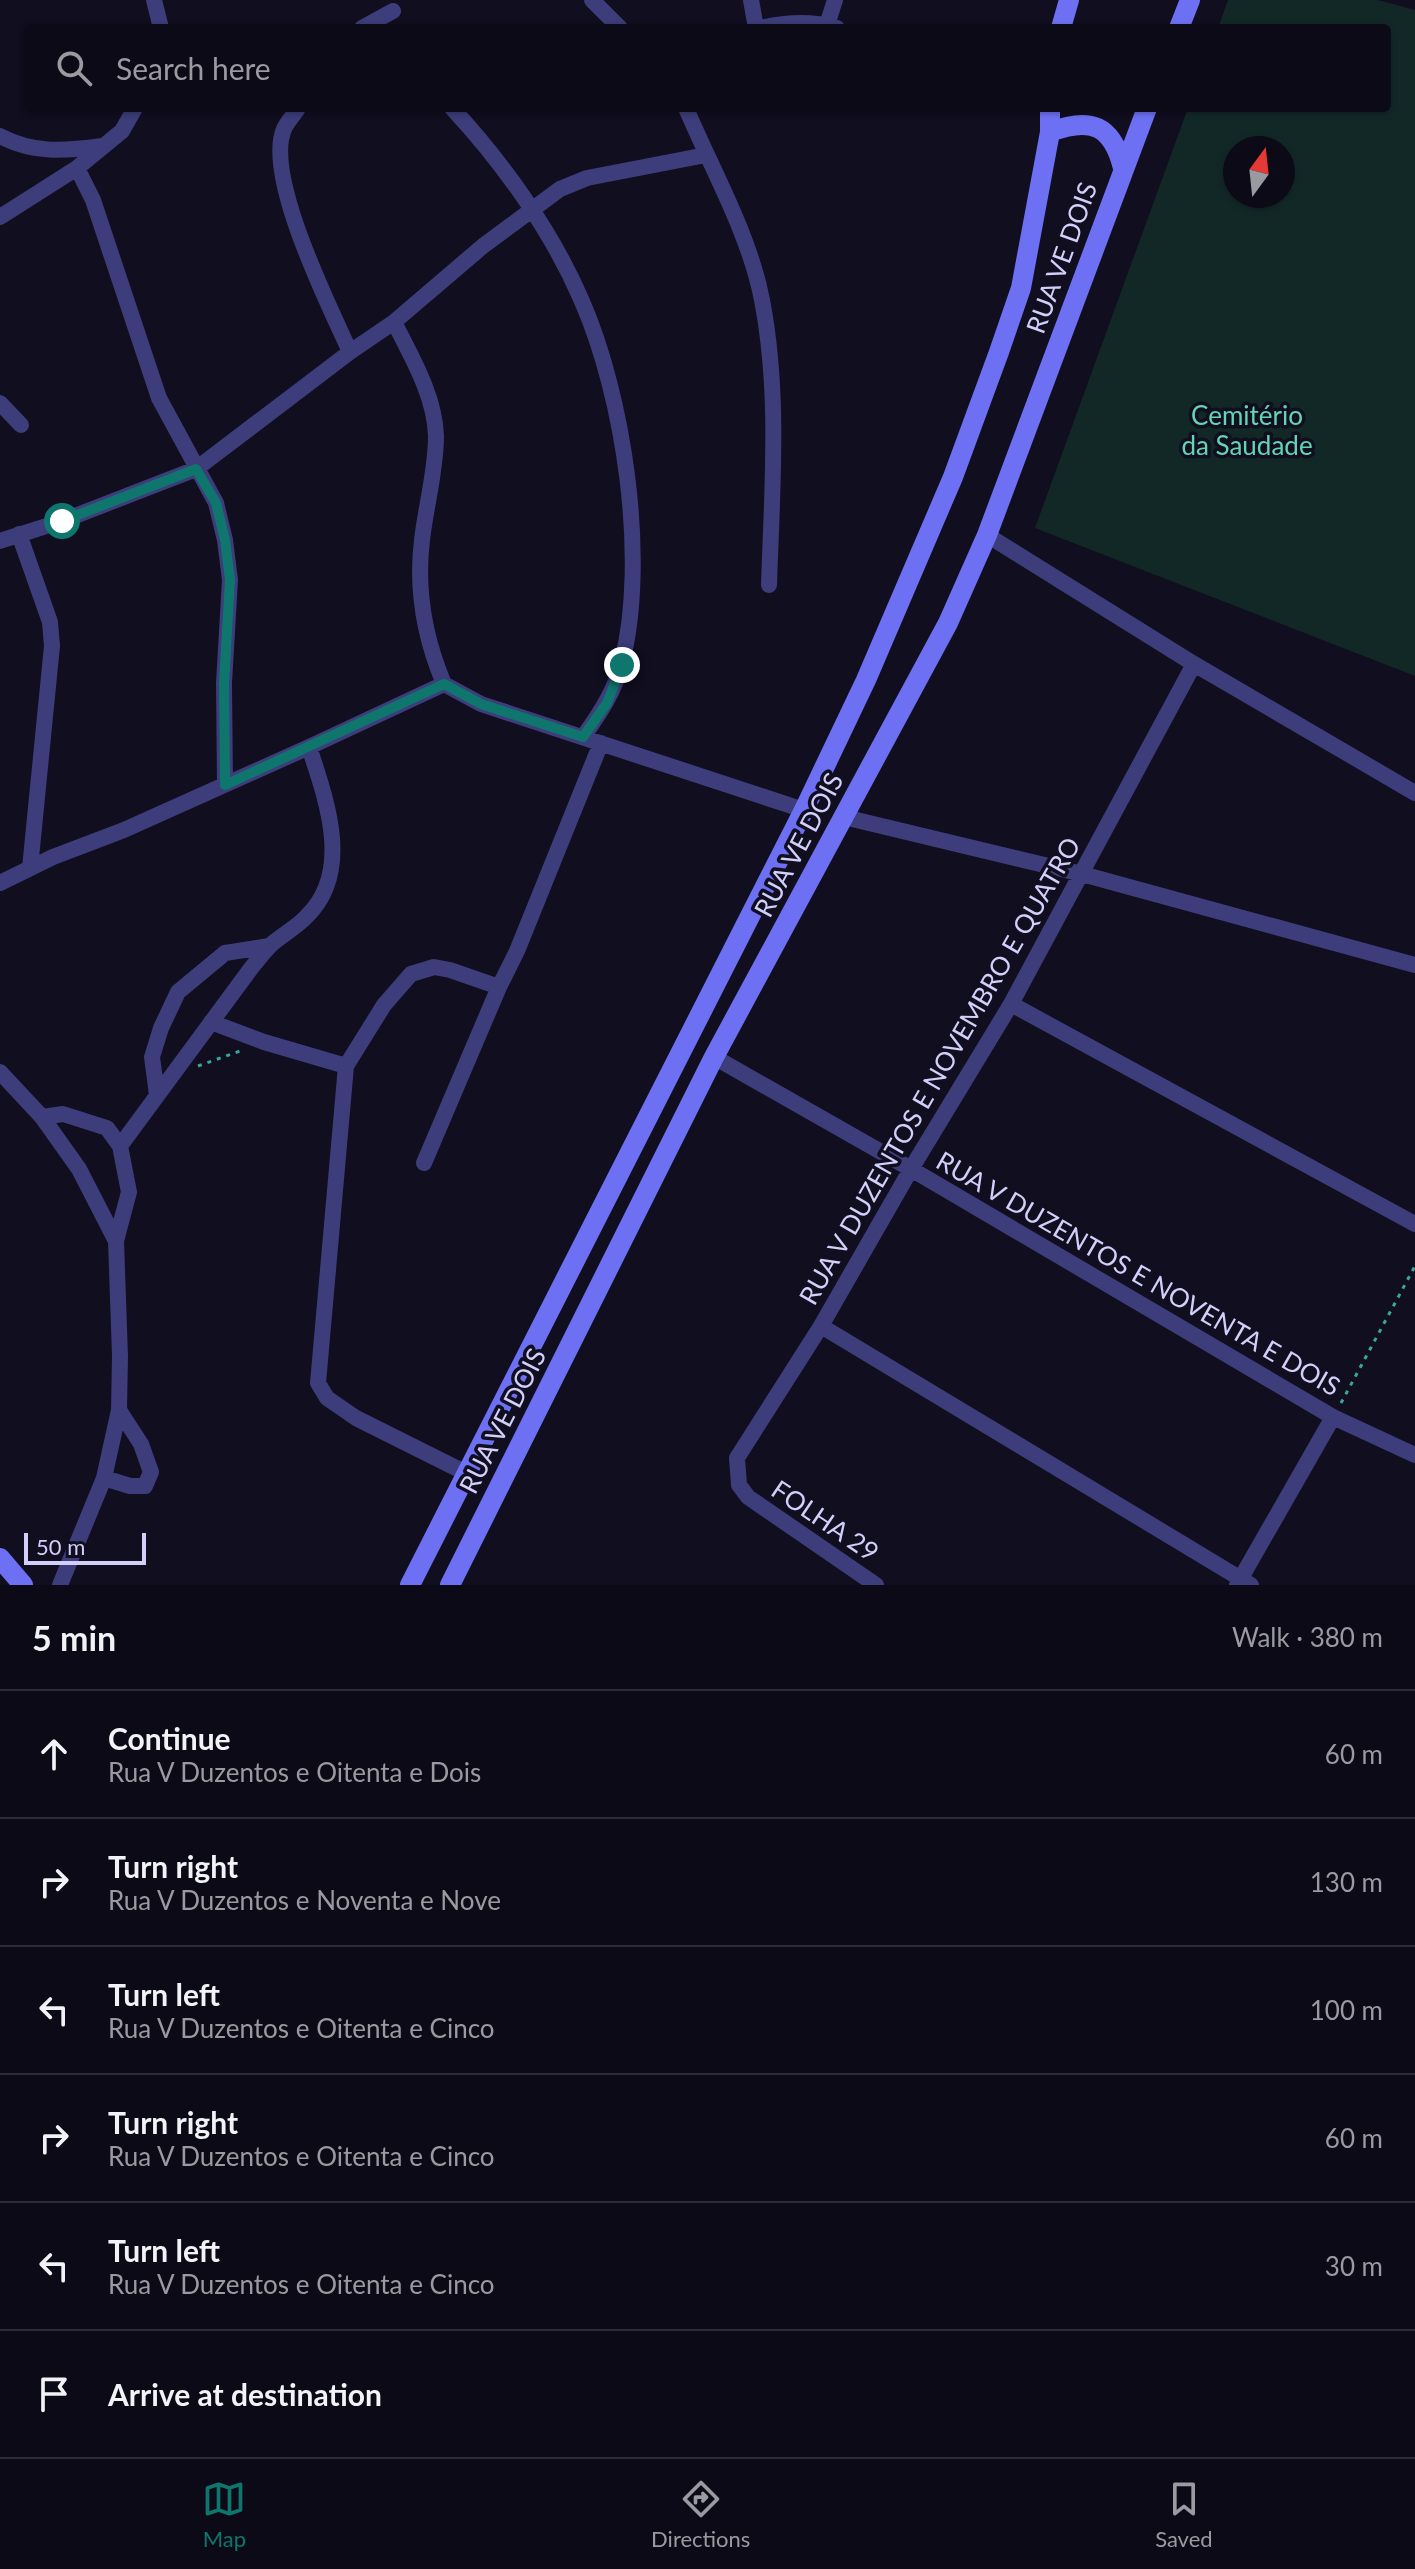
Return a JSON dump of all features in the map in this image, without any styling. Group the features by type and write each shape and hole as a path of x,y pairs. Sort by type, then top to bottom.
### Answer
{"main road":[{"path":"1062,24 1069,0"},
{"path":"1181,24 1190,0"},
{"name":"RUA VE DOIS","path":"410,1585 804,810 866,680 953,477 1021,288 1050,132 1050,112"},
{"name":"RUA VE DOIS","path":"450,1585 714,1057 948,623 987,535 1145,112"},
{"path":"1050,132 1066,126 1091,124 1106,132 1118,147 1123,168"},
{"path":"0,1558 23,1585"}],"street":[{"path":"154,0 160,24"},
{"path":"592,0 616,24"},
{"path":"751,0 757,24"},
{"path":"832,24 835,0"},
{"path":"367,24 392,5 399,24"},
{"path":"0,217 77,168 122,131 133,112"},
{"path":"295,112 284,130 280,153 283,176 292,214 350,352"},
{"path":"455,112 503,168 581,299 607,373 620,432 633,540 631,615 622,665 607,703 583,737"},
{"path":"688,112 742,235 762,298 774,448 769,585"},
{"path":"0,136 18,146 58,152 102,146"},
{"path":"0,541 62,521 196,469 394,322 560,189 587,178 706,155"},
{"path":"77,168 93,200 159,398 216,503 225,540 230,580 224,683 225,785"},
{"path":"394,322 428,396 436,434 422,542 421,591 430,652 444,684 481,704 804,810"},
{"path":"0,403 21,425"},
{"path":"19,534 50,622 52,646 30,868"},
{"path":"987,535 1194,664 1415,793"},
{"name":"RUA V DUZENTOS E NOVEMBRO E QUATRO","path":"748,1497 739,1485 737,1458 821,1326 1011,1004 1194,664"},
{"path":"0,883 225,785 444,684"},
{"path":"424,1163 517,951 601,743"},
{"path":"120,1146 269,946 309,916 324,890 333,857 329,807 309,747"},
{"path":"844,817 1082,874 1415,965"},
{"path":"157,1095 152,1057 161,1028 178,992 225,953 269,946"},
{"path":"466,1473 356,1418 327,1398 318,1383 346,1066 384,1005 411,974 434,967 499,987"},
{"path":"1011,1004 1415,1224"},
{"path":"211,1022 264,1042 346,1066"},
{"name":"RUA V DUZENTOS E NOVENTA E DOIS","path":"714,1057 1333,1417 1415,1455"},
{"path":"0,1072 42,1117 79,1169 116,1241"},
{"path":"42,1117 63,1114 107,1128 120,1146 129,1192 116,1241 119,1410 104,1478 60,1585"},
{"path":"821,1326 1243,1583 1333,1417"},
{"path":"104,1478 130,1486 145,1486 151,1472 141,1444 119,1410"},
{"name":"FOLHA 29","path":"748,1497 876,1585"}],"path":[{"path":"172,1076 264,1042"},
{"path":"1333,1417 1415,1266"}],"green space":[{"name":"Cemitério da Saudade","path":"1228,0 1378,0 1415,10 1415,676 1035,528 1187,112 1391,112 1391,24 1219,24"}],"route":[{"path":"62,521 196,469 216,503 230,580 224,683 225,785 444,684 481,704 583,737 607,703 622,665"}]}
